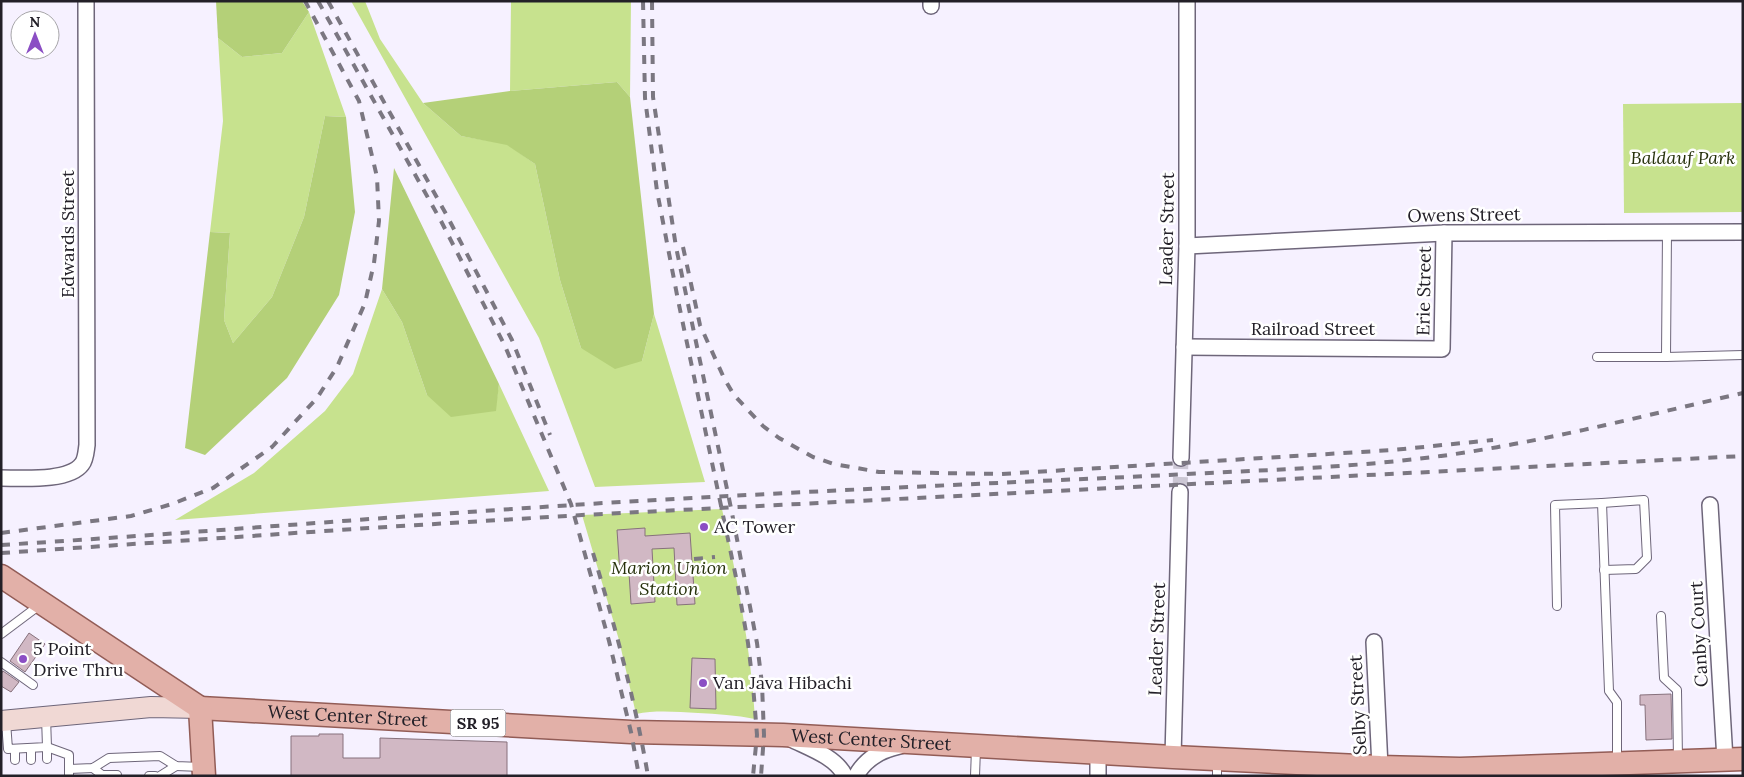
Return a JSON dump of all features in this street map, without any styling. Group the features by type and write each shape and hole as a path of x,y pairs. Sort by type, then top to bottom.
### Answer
{"main road":[{"path":"1,576 200,708 204,771"},
{"name":"West Center Street","path":"3,720 151,707 200,708 631,732 783,736 1172,757 1217,768 1334,770 1380,767 1460,773 1734,759"}],"street":[{"name":"Edwards Street","path":"1,478 41,478 68,473 81,465 86,454 86,1"},
{"name":"Leader Street","path":"1181,458 1187,246 1187,1"},
{"name":"Owens Street","path":"1187,246 1444,233 1743,232"},
{"name":"Erie Street","path":"1442,349 1444,233"},
{"name":"Railroad Street","path":"1184,347 1442,349"},
{"name":"Leader Street","path":"1172,757 1180,492"},
{"name":"Canby Court","path":"1710,505 1734,759"},
{"name":"Selby Street","path":"1374,642 1380,767"},
{"path":"783,736 830,760 843,771 845,776"},
{"path":"856,776 863,765 878,753 911,743"},
{"path":"1098,753 1098,776"}],"lane":[{"path":"1666,232 1666,357"},
{"path":"1597,358 1743,355"},
{"path":"1557,606 1555,505 1644,500 1647,558 1636,569 1604,570"},
{"path":"1602,503 1609,691 1617,702 1617,764"},
{"path":"1,634 42,603"},
{"path":"1661,616 1664,678 1677,690 1678,762"},
{"path":"1,662 33,685"},
{"path":"46,717 47,759"},
{"path":"3,720 16,760"},
{"path":"975,776 976,746"},
{"path":"1,755 12,749 47,747 69,755 69,772 93,768 109,758 160,756 176,766 204,771"},
{"path":"31,748 31,760"},
{"path":"160,776 176,766"},
{"path":"93,768 102,775 117,775"},
{"path":"149,776 155,776"}],"green space":[{"path":"216,1 302,1 309,12 282,53 242,57 218,38"},
{"path":"351,1 365,1 380,39 423,103 461,136 507,144 535,164 560,280 581,348 642,361 654,314 705,482 595,487 539,338"},
{"path":"511,1 631,1 630,97 617,82 510,91"},
{"path":"309,12 346,117 325,116 304,217 272,297 233,343 224,320 230,233 210,232 223,121 218,38 242,57 282,53"},
{"path":"617,82 630,97 654,314 642,361 615,369 581,348 560,280 535,164 507,145 461,136 423,103 510,91"},
{"name":"Baldauf Park","path":"1743,103 1743,212 1624,213 1623,104"},
{"path":"325,116 346,117 355,212 339,295 287,378 205,455 185,448 210,232 230,233 224,320 233,343 272,297 304,217"},
{"path":"394,168 499,384 496,411 451,417 427,395 402,322 382,289"},
{"path":"382,289 402,322 427,395 495,411 499,384 549,491 175,520 254,473 325,411 353,374"},
{"name":"Marion Union Station","path":"722,509 743,613 755,719 674,712 636,714 619,640 582,515"}],"building":[{"name":"Marion Union Station","path":"645,528 645,536 690,533 695,604 677,605 674,548 652,549 655,602 631,604 629,573 620,574 617,530"},
{"path":"29,633 45,644 25,672 10,661"},
{"name":"Van Java Hibachi","path":"692,658 715,659 716,709 690,708"},
{"path":"3,671 19,682 11,692 1,686 1,674"},
{"path":"1671,694 1672,739 1646,740 1645,705 1640,705 1640,695"},
{"path":"319,734 343,734 343,758 380,758 380,738 507,742 507,776 291,776 291,736 319,736"}],"tunnel":[{"path":"1180,492 1181,458"}],"railway":[{"path":"1,533 131,516 172,504 213,488 272,447 317,398 337,367 365,303 374,263 379,221 377,177 359,101 305,1"},
{"path":"318,1 441,221 505,346 571,504 609,641 631,732 639,776"},
{"path":"328,1 446,214 512,340 550,435"},
{"path":"643,1 645,98 657,191 748,643 757,735 753,776"},
{"path":"652,1 653,97 676,247 731,508 757,643 762,684 764,735 761,776"},
{"path":"683,247 700,325 724,378 734,395 763,426 779,438 813,457 834,464 879,472 1001,474 1393,450 1493,440"},
{"path":"1,545 639,501 1339,466 1407,460 1479,450 1593,428 1743,393"},
{"path":"1,553 582,515 1743,456"},
{"path":"593,553 624,663 648,776"},
{"path":"694,559 715,557"}],"place":[{"name":"AC Tower","path":"704,527"},
{"name":"5 Point Drive Thru","path":"23,659"},
{"name":"Van Java Hibachi","path":"703,683"}]}
